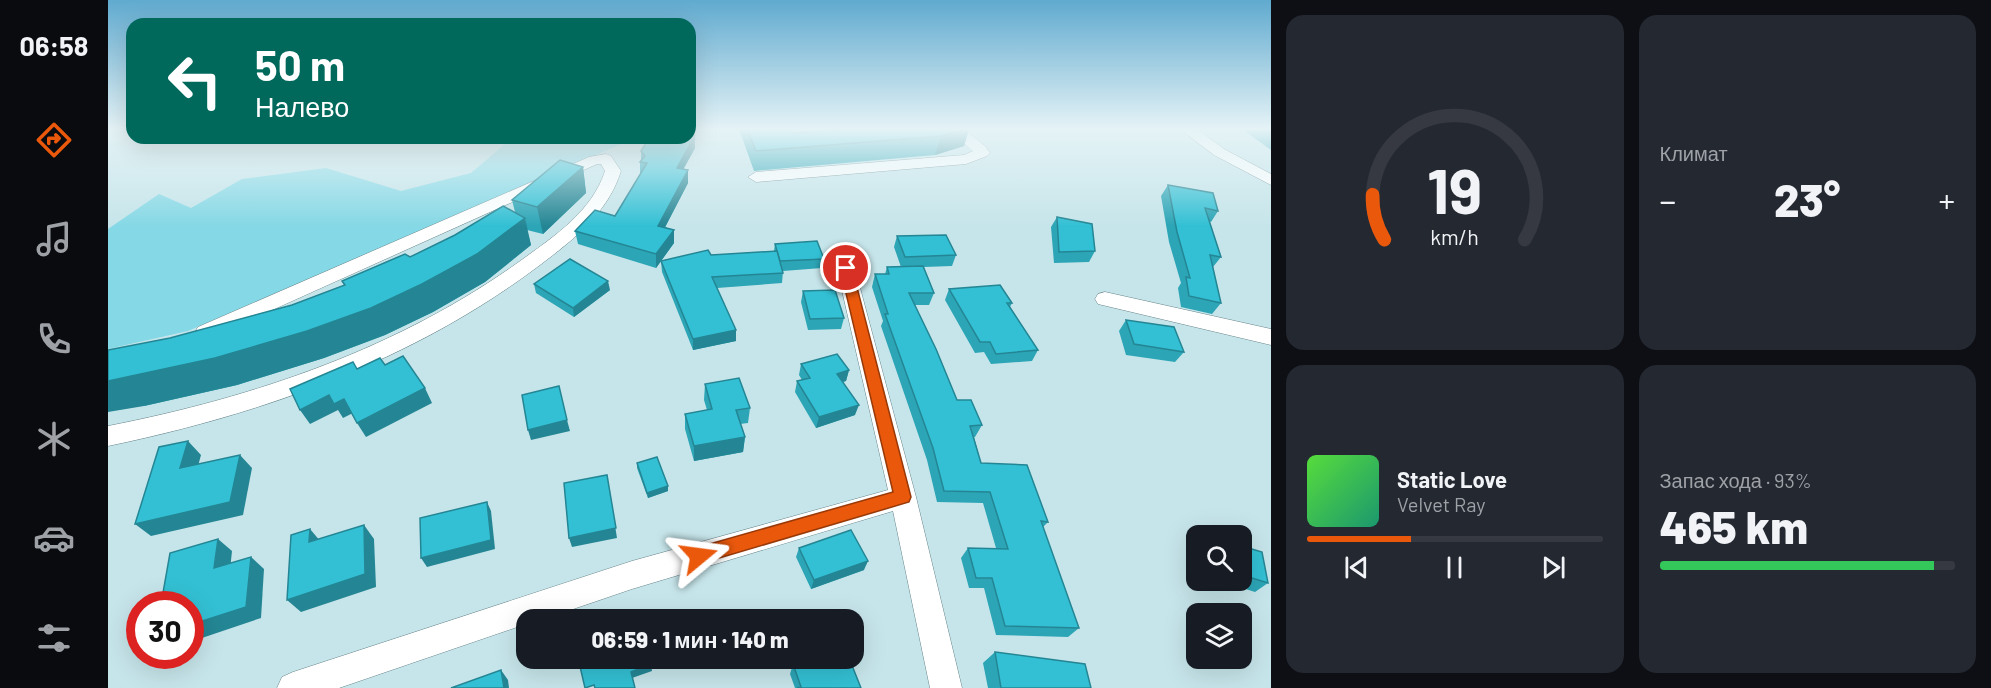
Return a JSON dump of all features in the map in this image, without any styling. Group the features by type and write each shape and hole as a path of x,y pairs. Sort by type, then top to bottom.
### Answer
{"street":[{"path":"190,337 223,325 592,161"},
{"path":"108,436 257,398 336,369 420,332 477,300 529,266 564,238 588,214 604,192 613,171 609,161"},
{"path":"756,177 941,161"},
{"path":"1236,161 1271,180"},
{"path":"846,268 903,497 946,688"},
{"path":"1105,299 1271,337"},
{"path":"293,688 632,575 903,497"}],"shaded area":[{"path":"485,161 581,161 188,331 108,349 108,229 159,194 191,208 242,179 326,168 401,191 471,173"}],"building":[{"path":"559,161 583,167 537,207 512,200"},
{"path":"681,161 677,168 688,170 658,226 674,230 656,254 575,231 595,210 615,216 647,163 640,162"},
{"path":"1168,185 1213,193 1218,211 1205,208 1221,257 1210,255 1221,303 1189,296 1186,277 1190,278 1177,232"},
{"path":"503,206 525,218 477,254 371,308 307,331 215,358 108,381 108,350 170,338 292,305 345,285 342,281 405,254 410,257 455,235"},
{"path":"1057,217 1092,224 1095,251 1059,252"},
{"path":"946,235 956,255 905,257 897,236"},
{"path":"817,241 824,259 780,261 775,244"},
{"path":"708,250 711,255 777,251 783,273 712,277 736,330 693,339 661,261"},
{"path":"570,259 608,281 573,308 534,284"},
{"path":"923,266 934,293 909,293 957,400 971,400 982,425 970,426 981,463 1027,465 1048,522 1041,521 1079,628 1005,626 992,578 976,578 968,548 1008,549 990,492 944,491 933,448 885,314 888,314 875,274 889,274 887,267"},
{"path":"1000,285 1012,303 1007,303 1038,350 996,354 990,342 980,342 949,289"},
{"path":"835,290 844,318 810,319 803,291"},
{"path":"1126,320 1174,327 1184,352 1134,344"},
{"path":"837,354 849,370 837,374 859,405 819,417 797,381 810,378 801,364"},
{"path":"403,356 425,388 357,423 344,399 334,404 329,395 300,410 290,389 353,362 357,369 380,358 385,365"},
{"path":"739,378 750,408 736,410 745,437 694,446 685,414 712,409 705,384"},
{"path":"559,386 567,420 528,430 522,395"},
{"path":"188,441 180,468 240,455 230,502 135,524 159,447"},
{"path":"657,457 668,486 647,493 637,463"},
{"path":"607,475 616,528 569,538 564,483"},
{"path":"487,502 491,540 421,558 420,518"},
{"path":"364,525 365,574 287,600 291,535 310,529 309,542"},
{"path":"851,530 868,561 814,580 799,548"},
{"path":"218,539 214,568 251,557 246,607 204,620 204,591 163,591 170,553"},
{"path":"1252,549 1262,552 1268,583 1252,578"},
{"path":"995,652 1085,664 1091,688 1001,688"},
{"path":"581,669 638,669 631,672 635,688 595,688 594,685 585,688"},
{"path":"795,669 853,669 861,688 797,688 801,687"},
{"path":"501,670 504,688 451,688"}],"route":[{"path":"699,556 903,497 846,268"}]}
